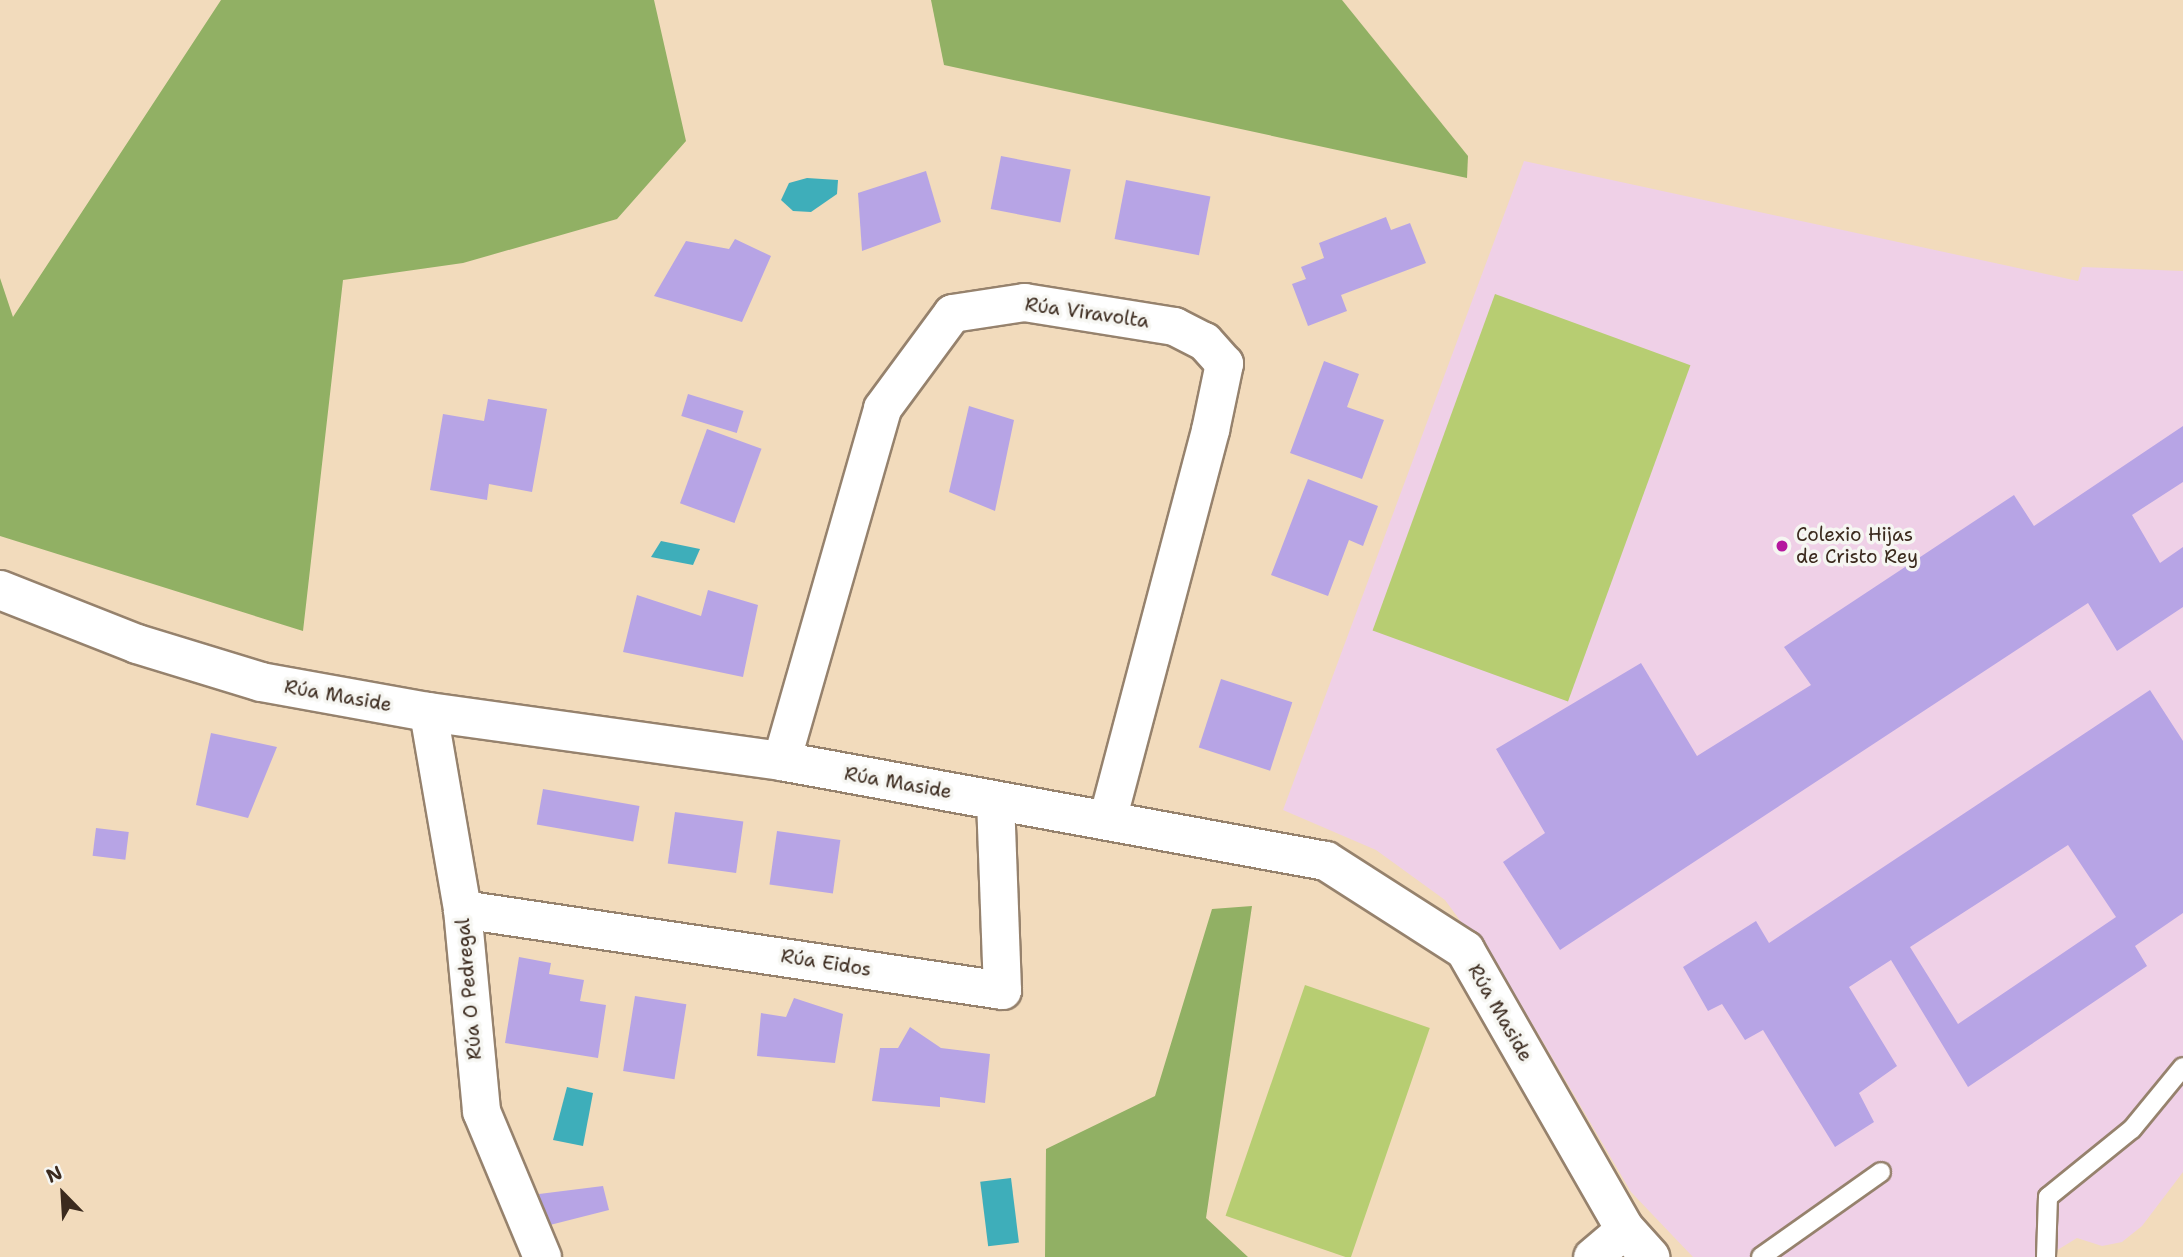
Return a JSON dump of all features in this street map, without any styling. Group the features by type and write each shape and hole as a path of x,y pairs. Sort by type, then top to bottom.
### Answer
{"street":[{"name":"Rúa Viravolta","path":"781,761 882,408 952,313 1024,302 1174,326 1204,341 1224,363 1210,429 1107,820"},
{"name":"Rúa Maside","path":"0,590 137,644 261,682 428,712 781,761 1326,861 1465,950 1625,1229 1650,1257"},
{"name":"Rúa O Pedregal","path":"428,712 462,909 481,1111 542,1257"},
{"name":"Rúa Eidos","path":"462,909 1002,990 995,801"},
{"path":"1592,1257 1625,1229"}],"lane":[{"path":"2046,1257 2048,1198 2132,1129 2183,1068"},
{"path":"1761,1257 1881,1172"}],"shaded area":[{"name":"Colexio Hijas de Cristo Rey","path":"1524,161 2078,281 2082,267 2183,271 2183,1172 2142,1226 2122,1242 2102,1246 2077,1238 2046,1257 1693,1257 1631,1192 1519,1001 1445,900 1376,850 1283,810"}],"green space":[{"path":"221,0 654,0 686,141 617,219 463,263 343,280 303,631 0,536 0,278 13,317"},
{"path":"931,0 1342,0 1468,156 1467,178 944,65"},
{"path":"1495,294 1690,365 1568,702 1373,630"},
{"path":"1252,906 1206,1218 1248,1257 1045,1257 1046,1149 1155,1096 1212,909"},
{"path":"1305,985 1430,1028 1351,1257 1226,1216"}],"water":[{"path":"807,178 838,180 837,194 811,212 793,211 781,200 789,183"},
{"path":"661,541 700,549 693,565 651,557"},
{"path":"567,1087 593,1093 583,1146 553,1140"},
{"path":"1011,1178 1019,1243 988,1246 980,1182"}],"building":[{"path":"1001,156 1071,170 1060,223 991,209"},
{"path":"926,171 941,222 862,251 858,193"},
{"path":"1126,180 1210,196 1199,255 1115,239"},
{"path":"1386,217 1391,230 1410,223 1426,263 1341,295 1347,311 1308,326 1292,284 1306,279 1301,267 1324,258 1319,243"},
{"path":"735,239 771,256 742,322 654,296 686,241 729,249"},
{"path":"1324,361 1359,374 1347,407 1384,420 1362,479 1290,453"},
{"path":"688,394 743,411 737,433 681,416"},
{"path":"488,399 547,409 532,492 489,484 487,500 430,490 443,414 484,421"},
{"path":"969,406 1014,420 995,511 949,492"},
{"path":"2183,426 2183,482 2132,515 2160,563 2183,547 2183,607 2117,651 2088,603 1560,950 1503,862 1545,833 1496,749 1641,663 1697,756 1811,685 1784,647 2014,495 2034,526"},
{"path":"707,429 762,449 734,523 680,503"},
{"path":"1308,479 1378,506 1363,546 1349,540 1328,596 1271,575"},
{"path":"708,590 758,605 743,677 623,652 637,595 701,616"},
{"path":"1221,679 1292,702 1270,771 1199,747"},
{"path":"2150,690 2183,741 2183,913 2135,946 2147,966 1968,1087 1891,960 1849,987 1897,1066 1859,1093 1874,1122 1835,1147 1763,1030 1745,1040 1722,1004 1708,1011 1683,967 1756,921 1769,943","holes":["2068,845 2116,917 1958,1024 1910,947"]},
{"path":"211,733 277,747 248,818 196,805"},
{"path":"543,789 640,806 633,841 537,824"},
{"path":"675,812 743,822 736,873 668,863"},
{"path":"96,828 129,832 125,860 93,856"},
{"path":"777,831 840,840 833,893 769,884"},
{"path":"519,957 551,963 549,974 584,980 580,1001 606,1005 598,1058 505,1043"},
{"path":"635,996 686,1004 674,1079 623,1071"},
{"path":"794,998 843,1014 835,1063 757,1056 761,1013 786,1017"},
{"path":"910,1027 941,1048 990,1054 985,1103 940,1097 940,1107 872,1101 880,1048 898,1048"},
{"path":"603,1186 609,1210 546,1226 539,1194"}],"place":[{"name":"Colexio Hijas de Cristo Rey","path":"1782,546"}]}
